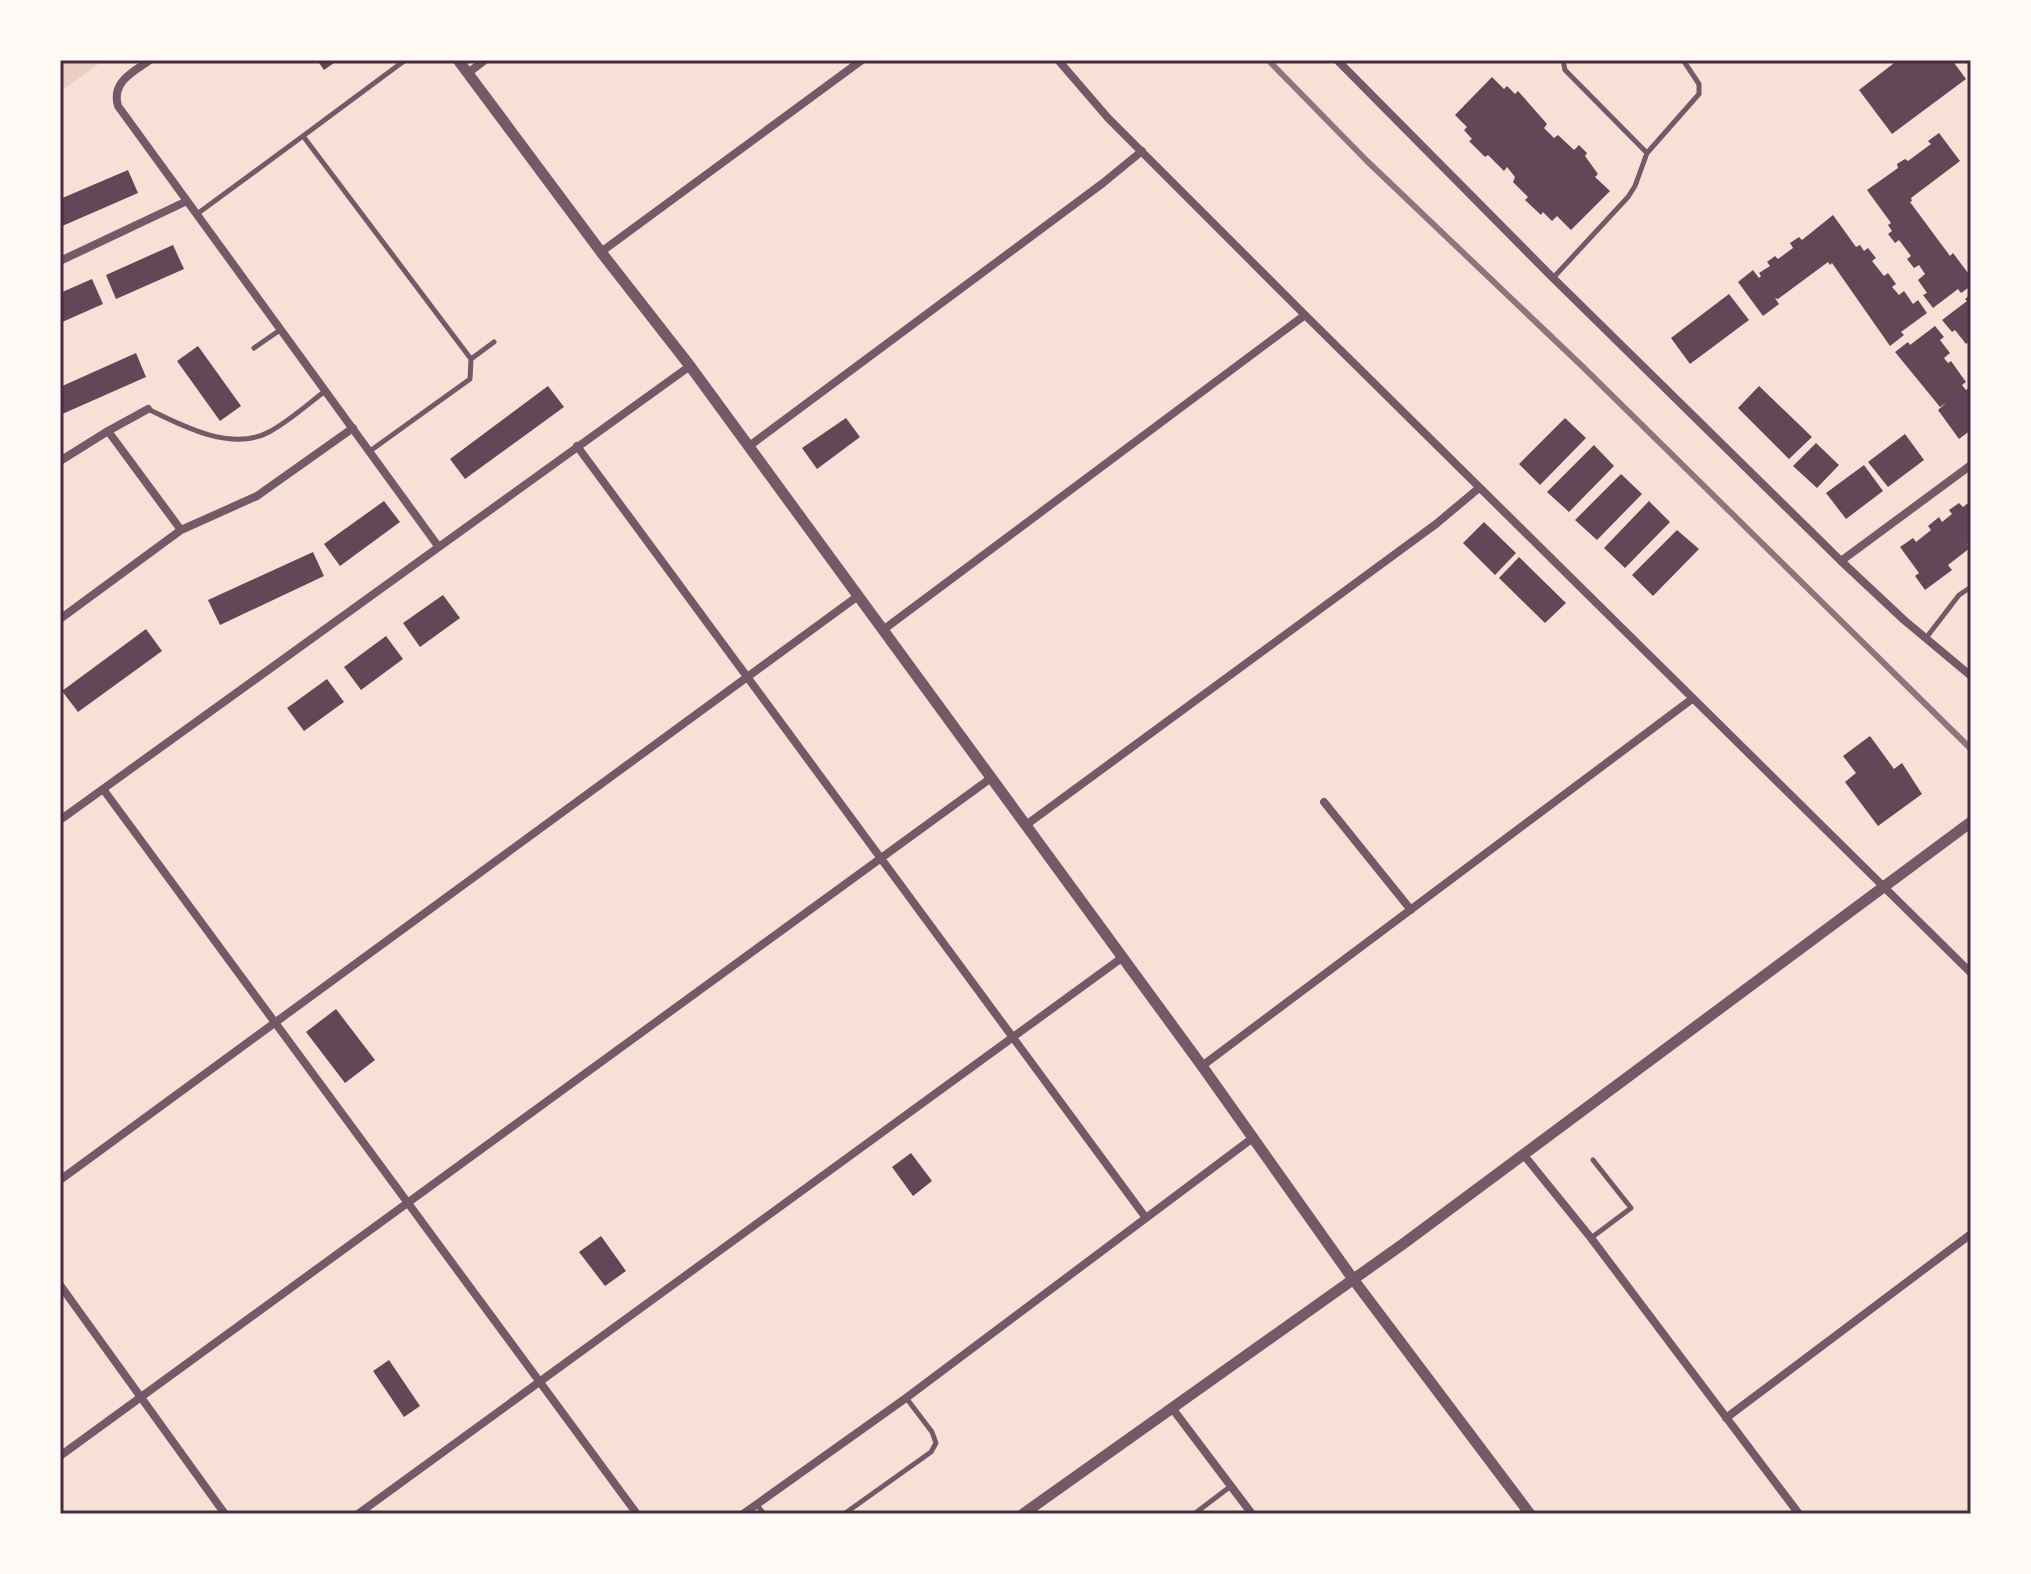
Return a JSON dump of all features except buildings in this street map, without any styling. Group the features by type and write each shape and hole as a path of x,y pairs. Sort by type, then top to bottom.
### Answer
{"street":[{"path":"150,60 121,81 117,89 118,106 438,546"},
{"path":"458,60 690,366 1254,1137 1353,1279 1530,1514"},
{"path":"468,73 485,60"},
{"path":"601,252 862,60"},
{"path":"1058,60 1108,118 1971,973"},
{"path":"1337,61 1841,561 1971,676"},
{"path":"748,447 1142,151"},
{"path":"60,261 187,201"},
{"path":"883,630 1305,315"},
{"path":"60,820 690,366"},
{"path":"60,461 148,409"},
{"path":"60,619 181,530 257,496 353,428"},
{"path":"108,431 181,530"},
{"path":"577,446 1146,1218"},
{"path":"1841,561 1971,465"},
{"path":"1026,825 1423,534 1479,488"},
{"path":"60,1180 858,596"},
{"path":"1202,1066 1692,699"},
{"path":"60,1456 991,778"},
{"path":"103,789 637,1514"},
{"path":"1324,802 1411,910"},
{"path":"1023,1514 1353,1279 1971,822"},
{"path":"358,1514 1123,957"},
{"path":"743,1514 906,1398 1254,1137"},
{"path":"1523,1154 1591,1238 1799,1514"},
{"path":"1726,1418 1971,1234"},
{"path":"60,1285 225,1514"},
{"path":"1172,1408 1252,1514"}],"lane":[{"path":"1563,60 1565,70 1647,153"},
{"path":"1553,278 1628,197 1647,153 1699,94 1699,84 1683,60"},
{"path":"197,214 404,61"},
{"path":"303,136 471,359 470,379 370,451"},
{"path":"254,348 281,329"},
{"path":"471,359 494,342"},
{"path":"148,409 193,428 239,440 270,432 326,391"},
{"path":"1926,639 1959,595 1971,587"},
{"path":"1591,1238 1631,1208 1593,1160"},
{"path":"844,1514 931,1452 936,1443 932,1432 906,1398"},
{"path":"1194,1514 1231,1486"},
{"path":"757,1504 764,1514"}],"shaded area":[{"path":"60,60 104,60 60,92"}],"railway":[{"path":"1268,60 1367,161 1583,367 1971,749"}]}
